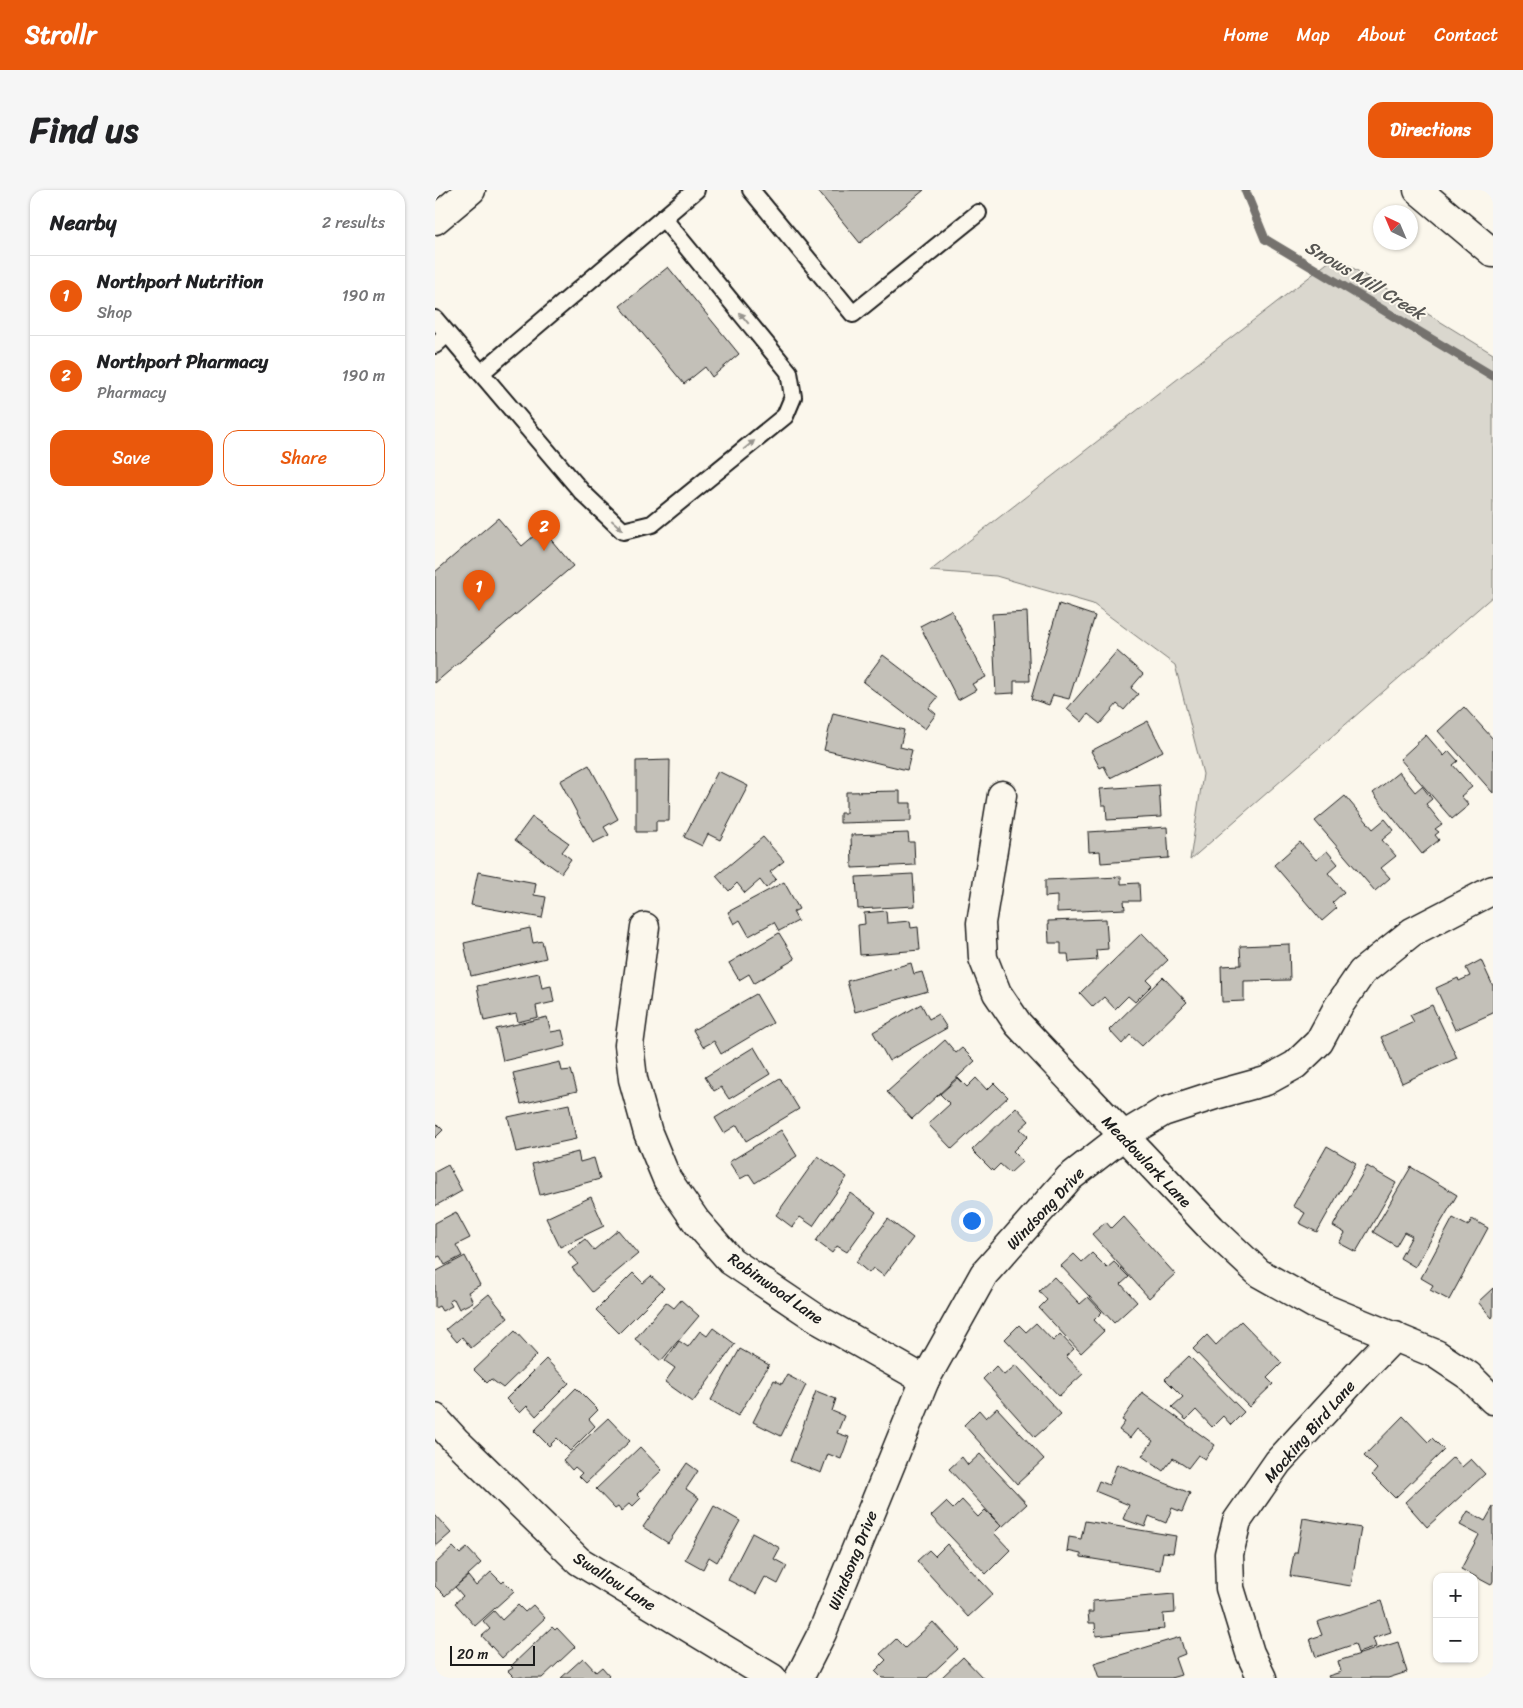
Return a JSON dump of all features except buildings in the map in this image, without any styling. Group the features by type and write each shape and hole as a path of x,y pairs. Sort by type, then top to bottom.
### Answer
{"main road":[{"path":"435,220 471,190"},
{"path":"1418,190 1493,253"},
{"name":"Meadowlark Lane","path":"1002,795 981,923 983,958 997,993 1018,1024 1212,1229 1259,1273 1314,1304 1436,1354 1469,1376 1493,1400"},
{"name":"Windsong Drive","path":"799,1678 822,1634 925,1380 984,1274 1069,1178 1123,1136 1163,1112 1265,1081 1295,1065 1319,1042 1338,1007 1361,972 1412,932 1493,890"},
{"name":"Robinwood Lane","path":"645,927 629,1045 633,1079 648,1133 667,1179 696,1221 731,1261 819,1320 925,1380"},
{"name":"Mocking Bird Lane","path":"1262,1678 1250,1653 1230,1588 1229,1554 1237,1520 1278,1462 1395,1336"},
{"name":"Swallow Lane","path":"435,1418 455,1440 579,1561 772,1678"}],"lane":[{"path":"481,373 696,190"},
{"path":"751,190 853,314 978,213"},
{"path":"435,319 441,340 481,373 582,492 623,531 652,524 785,416 793,397 789,372 663,218"}],"shaded area":[{"path":"1335,257 1493,354 1493,596 1190,860 1203,774 1175,665 1093,604 996,576 930,571"}],"waterway":[{"name":"Snows Mill Creek","path":"1245,190 1265,239 1493,376"}],"place":[{"name":"Northport Pharmacy","path":"544,551"},
{"name":"Northport Nutrition","path":"479,611"}]}
